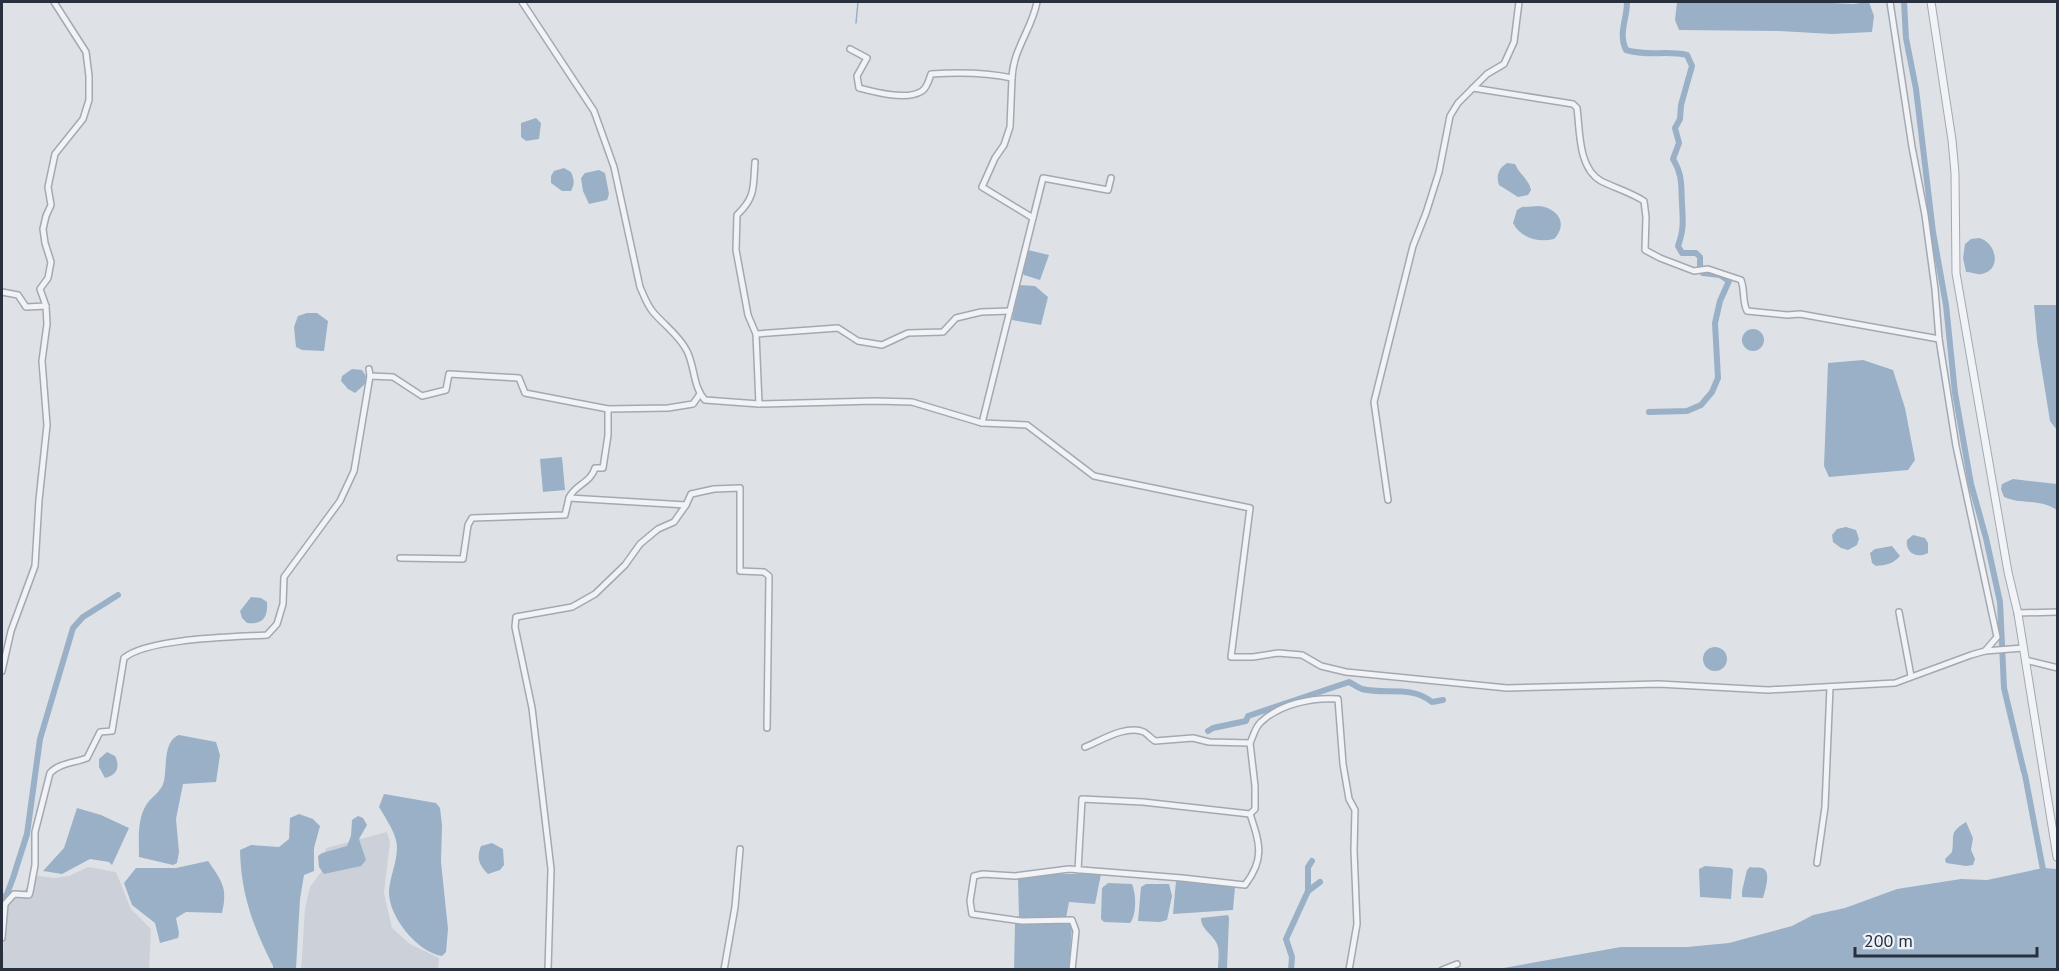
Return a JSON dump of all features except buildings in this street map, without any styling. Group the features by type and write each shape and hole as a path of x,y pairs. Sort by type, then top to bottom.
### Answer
{"street":[{"path":"2,670 10,631 35,566 47,425 42,361 47,324 46,306 40,289 48,278 51,262 45,243 44,229 51,205 48,187 55,154 83,119 89,100 86,52 54,2"},
{"path":"522,2 594,111 614,167 640,287 653,312 674,331 687,350 700,394 705,400 759,404 912,402 982,423 1027,425 1094,476 1250,508 1231,657 1253,657 1278,653 1302,655 1322,666 1346,672 1507,688 1659,684 1768,690 1895,683 1985,651 2023,648"},
{"path":"1033,218 982,187 994,158 1004,145 1010,127 1014,59 1030,27 1037,2"},
{"path":"1388,500 1374,402 1413,246 1439,172 1453,109 1487,74 1504,64 1514,42 1520,2"},
{"path":"1890,2 1911,147 1925,215 1939,339 1963,481 1997,637 1985,651"},
{"path":"1931,2 1952,140 1956,273 2008,572 2054,811 2057,857"},
{"path":"850,49 867,58 857,76 859,88 882,95 910,95 920,92 925,88 931,74 972,72 1012,78"},
{"path":"1473,88 1573,104 1577,108 1582,146 1590,171 1602,181 1644,201 1645,250 1694,271 1708,269 1741,280 1744,305 1747,311 1800,314 1939,339"},
{"path":"755,162 752,197 748,205 737,215 736,250 748,315 756,334 759,404"},
{"path":"982,423 1043,178 1108,189 1110,178"},
{"path":"2,292 18,295 26,307 46,306"},
{"path":"756,334 838,328 858,341 882,345 908,333 943,332 956,318 981,312 1010,311"},
{"path":"2,938 5,904 14,894 28,895 30,892 35,832 50,773 56,767 87,758 100,732 112,731 124,658 131,652 155,646 200,639 267,635 277,624 283,604 284,577 340,501 354,471 370,376 369,369"},
{"path":"370,376 393,377 422,396 446,390 449,375 519,378 525,393 608,409 668,408 693,404 700,394"},
{"path":"400,558 463,559 468,525 472,518 565,515 572,491 590,479 595,468 603,468 608,435 608,409"},
{"path":"548,969 551,869 532,708 515,627 516,617 573,607 595,594 625,565 640,544 658,529 674,522 691,494 700,491 740,488 740,571 764,572 769,576 767,728"},
{"path":"569,498 686,505"},
{"path":"1899,612 1911,676"},
{"path":"2017,613 2058,612"},
{"path":"2025,660 2058,668"},
{"path":"1817,863 1825,807 1830,687"},
{"path":"1250,814 1255,809 1250,743 1259,724 1270,715 1308,701 1321,698 1338,699 1343,764 1349,799 1355,810 1357,924 1349,969"},
{"path":"1085,747 1108,736 1126,731 1143,731 1155,741 1193,738 1209,742 1250,743"},
{"path":"1078,870 1082,799 1143,802 1250,814"},
{"path":"1072,969 1076,931 1072,920 1022,921 972,914 970,901 974,876 983,874 1015,876 1078,870 1245,885 1254,873 1260,858 1259,841 1250,814"},
{"path":"724,969 735,907 740,849"},
{"path":"1442,969 1457,964"}],"shaded area":[{"path":"387,832 390,842 384,893 392,928 410,944 439,958 438,969 301,970 305,909 310,887 321,872 326,848"},
{"path":"88,867 116,872 131,909 151,929 149,969 2,970 7,896 23,891 33,882 33,875 54,878 69,876"}],"water":[{"path":"1677,2 1853,4 1869,2 1874,16 1872,32 1832,34 1679,30 1675,20"},
{"path":"536,118 541,123 539,139 526,141 521,137 521,123"},
{"path":"1507,163 1515,164 1528,183 1531,190 1528,195 1518,197 1499,185 1499,173"},
{"path":"564,168 571,172 573,177 574,184 571,191 562,191 551,183 554,171"},
{"path":"599,170 605,173 609,194 607,200 589,204 583,191 581,178 585,173"},
{"path":"1539,206 1551,210 1559,217 1561,227 1554,239 1530,238 1525,236 1513,223 1517,210 1522,207"},
{"path":"1979,238 1990,245 1995,262 1988,271 1981,274 1966,272 1963,258 1965,244 1971,239"},
{"path":"1028,250 1049,255 1040,280 1024,275 1022,272"},
{"path":"1019,285 1035,286 1048,297 1041,325 1012,320"},
{"path":"2034,305 2057,305 2057,430 2050,421 2037,340"},
{"path":"317,313 328,321 324,351 302,350 296,347 294,327 298,316"},
{"path":"1753,329 1761,332 1764,340 1761,348 1753,351 1745,348 1742,340 1745,332"},
{"path":"1863,360 1893,370 1905,408 1915,460 1908,470 1829,477 1824,466 1828,363"},
{"path":"352,369 362,370 366,376 365,384 355,393 341,381 342,376"},
{"path":"562,457 565,490 543,492 540,459"},
{"path":"2013,479 2057,484 2057,510 2044,504 2004,497 2002,484"},
{"path":"1846,527 1856,530 1859,539 1857,545 1848,550 1833,542 1832,535 1837,529"},
{"path":"1913,535 1925,538 1928,543 1928,553 1916,555 1910,551 1907,540"},
{"path":"1892,546 1900,556 1897,559 1883,565 1876,566 1872,563 1870,553 1875,549"},
{"path":"251,597 261,598 267,602 267,612 257,623 247,623 240,611"},
{"path":"1715,647 1724,650 1727,659 1724,668 1715,671 1706,668 1703,659 1706,650"},
{"path":"179,735 216,742 220,755 216,782 183,784 176,819 179,852 177,863 173,865 139,857 139,832 145,807 163,785 170,743"},
{"path":"107,752 115,756 117,770 113,775 105,778 99,767 99,759"},
{"path":"384,794 436,803 440,808 441,862 448,929 446,952 442,956 423,948 414,940 393,911 389,891 397,846 393,832 379,807"},
{"path":"77,808 101,815 129,828 112,865 109,862 90,859 62,874 43,871 64,848"},
{"path":"299,814 313,819 320,826 314,848 314,871 304,875 300,899 296,969 273,969 249,910 240,850 251,845 279,847 289,839 290,818"},
{"path":"358,816 363,818 367,825 359,839 366,860 361,866 324,874 319,867 318,856 347,846 351,836 352,820"},
{"path":"1966,822 1973,838 1971,850 1975,859 1973,865 1946,863 1945,859 1952,852 1954,832"},
{"path":"492,843 503,849 504,865 500,870 488,874 481,864 479,854 481,846"},
{"path":"208,861 217,874 224,891 222,913 186,912 176,918 178,938 160,943 155,923 132,905 124,883 136,868 176,868"},
{"path":"1705,866 1733,870 1731,899 1700,897 1699,869"},
{"path":"1750,867 1762,868 1767,873 1763,898 1742,897 1747,870"},
{"path":"2043,868 2057,869 2057,969 1498,969 1621,947 1687,947 1729,943 1792,926 1813,915 1845,908 1897,889 1961,879 1987,880"},
{"path":"1049,874 1101,874 1095,904 1069,902 1066,918 1019,918 1018,877 1037,877"},
{"path":"1176,881 1235,887 1233,910 1173,914"},
{"path":"1108,883 1132,884 1135,904 1134,915 1130,923 1104,922 1101,919 1102,888"},
{"path":"1146,884 1169,884 1172,896 1167,920 1138,921 1141,887"},
{"path":"1228,915 1227,969 1218,969 1217,944 1203,926 1201,918"},
{"path":"1068,923 1072,926 1069,969 1014,970 1015,924"}],"waterway":[{"path":"856,23 858,2"},
{"path":"1627,2 1623,32 1626,50 1687,55 1692,66 1681,105 1680,119 1675,128 1679,143 1673,159 1680,176 1681,187 1683,225 1678,246 1682,253 1696,253 1700,257 1700,270"},
{"path":"1904,2 1906,38 1916,89 1933,232 1946,305 1955,393 1971,484 2000,602 2004,688 2024,772"},
{"path":"1649,412 1687,411 1701,405 1712,392 1718,378 1715,323 1720,301 1729,281 1720,275 1703,273"},
{"path":"2,900 7,894 27,834 40,739 73,628 83,617 118,595"},
{"path":"1208,731 1246,721 1248,716 1349,682 1371,691 1407,692 1432,702 1443,700"},
{"path":"2025,775 2044,875"},
{"path":"1308,891 1308,867 1312,861"},
{"path":"1291,970 1292,957 1286,939 1308,891 1320,882"}]}
